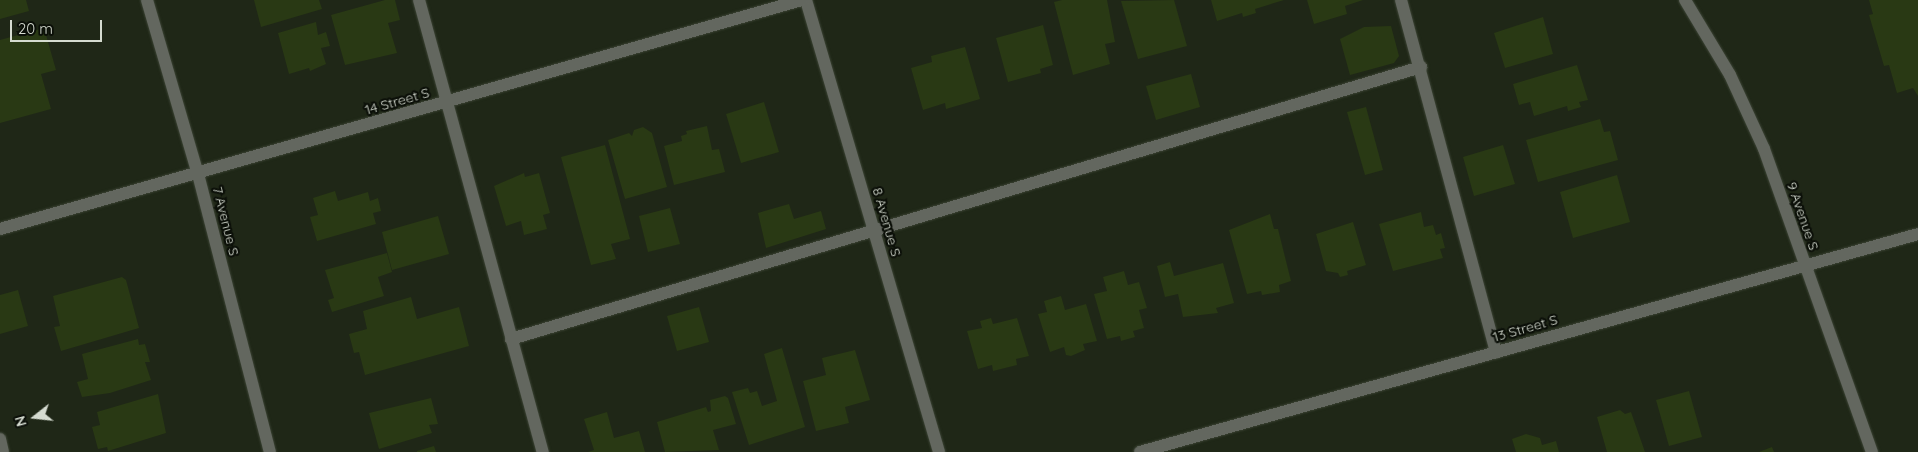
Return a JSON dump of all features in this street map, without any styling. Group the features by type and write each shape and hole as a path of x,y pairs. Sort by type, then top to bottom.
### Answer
{"street":[{"name":"7 Avenue S","path":"148,0 198,174 270,452"},
{"path":"419,0 543,452"},
{"name":"14 Street S","path":"0,229 802,0"},
{"name":"8 Avenue S","path":"806,0 939,452"},
{"path":"1401,0 1421,67 1496,352"},
{"name":"9 Avenue S","path":"1685,0 1715,48 1743,101 1764,149 1872,452"},
{"path":"511,339 1421,67"},
{"name":"13 Street S","path":"1140,452 1176,447 1496,352 1918,234"},
{"path":"0,439 3,452"}],"building":[{"path":"0,0 26,0 29,11 0,19"},
{"path":"254,0 319,0 322,9 261,27"},
{"path":"385,0 395,0 400,20 388,23 397,53 345,65 331,15"},
{"path":"1062,0 1107,0 1115,42 1105,44 1110,64 1073,75 1054,2"},
{"path":"1174,0 1187,46 1138,59 1121,1"},
{"path":"1211,0 1284,0 1255,9 1256,13 1243,17 1242,13 1217,21"},
{"path":"1307,0 1363,0 1345,6 1347,14 1314,24"},
{"path":"1869,0 1918,0 1918,96 1913,88 1897,93 1889,65 1884,66 1869,15 1873,14"},
{"path":"1543,17 1553,54 1505,68 1494,33"},
{"path":"316,22 318,35 326,32 330,46 321,48 326,64 310,71 309,68 289,74 278,33"},
{"path":"1043,25 1053,65 1040,69 1041,73 1008,82 996,38"},
{"path":"1391,26 1399,56 1394,63 1350,75 1340,39 1364,27"},
{"path":"44,28 56,70 41,74 51,109 0,123 0,40"},
{"path":"965,47 980,99 946,109 945,103 923,110 911,68 932,62 931,56"},
{"path":"1577,65 1588,100 1579,102 1581,107 1568,111 1567,106 1534,116 1530,102 1519,105 1513,84"},
{"path":"1191,74 1200,107 1156,120 1146,86"},
{"path":"764,102 779,152 741,163 726,114"},
{"path":"1366,107 1383,170 1365,175 1347,112"},
{"path":"1600,119 1604,132 1610,131 1618,160 1538,182 1526,140"},
{"path":"707,126 712,150 719,149 725,172 674,185 664,146 682,141 681,136 687,134 686,131"},
{"path":"643,127 652,133 667,187 625,199 608,140 629,133 632,136 634,130"},
{"path":"605,145 630,239 611,244 616,259 591,265 561,157"},
{"path":"1503,145 1515,184 1474,196 1463,157"},
{"path":"524,173 525,177 539,173 550,213 543,215 547,229 524,235 521,221 506,226 494,186"},
{"path":"1617,175 1630,222 1573,238 1560,192"},
{"path":"335,191 338,201 368,192 370,201 378,198 381,211 373,213 376,224 317,241 310,217 318,215 313,198"},
{"path":"789,204 794,219 821,211 826,229 766,248 758,213"},
{"path":"670,208 680,244 648,252 639,216"},
{"path":"1421,212 1424,227 1433,225 1436,235 1441,233 1445,248 1440,249 1443,258 1393,271 1379,224"},
{"path":"1270,214 1274,229 1278,229 1291,281 1279,285 1280,292 1262,295 1261,291 1247,294 1229,230"},
{"path":"438,216 449,254 392,270 382,232"},
{"path":"1353,222 1366,265 1347,271 1348,275 1340,277 1338,273 1326,271 1316,234"},
{"path":"387,253 392,272 378,277 384,296 332,312 328,300 334,298 325,270"},
{"path":"1170,262 1174,276 1223,263 1234,303 1216,308 1218,313 1183,317 1178,294 1165,297 1157,266"},
{"path":"1124,271 1128,285 1139,282 1147,308 1139,310 1144,328 1133,331 1135,337 1121,341 1120,336 1107,339 1094,294 1107,291 1103,277"},
{"path":"122,277 126,280 139,328 61,351 54,327 60,326 53,296"},
{"path":"18,290 28,326 0,334 0,295"},
{"path":"1061,296 1065,310 1086,304 1097,341 1083,344 1085,350 1071,356 1066,355 1064,347 1050,352 1038,314 1047,312 1044,301"},
{"path":"411,297 417,319 459,307 469,346 365,375 359,352 354,353 349,334 367,329 363,311"},
{"path":"699,307 709,342 677,351 667,316"},
{"path":"991,318 993,324 1017,318 1029,356 1016,359 1017,365 993,371 992,365 978,369 967,331 982,328 980,321"},
{"path":"138,339 139,345 145,344 150,362 145,362 151,380 110,393 82,397 77,382 88,379 82,354"},
{"path":"782,348 805,427 749,445 732,392 748,388 750,393 757,391 762,406 777,401 764,354"},
{"path":"855,350 870,400 845,407 849,423 816,431 803,381 826,375 822,358"},
{"path":"1689,391 1702,437 1669,446 1656,400"},
{"path":"158,394 166,433 108,451 107,447 98,449 92,427 100,425 97,412"},
{"path":"725,396 728,398 736,424 713,430 719,450 665,452 657,422 706,407 708,412 711,411 710,400"},
{"path":"431,398 438,424 429,425 432,433 379,449 369,413"},
{"path":"1620,410 1625,414 1631,412 1645,452 1607,452 1597,417"},
{"path":"607,412 614,438 639,431 645,452 588,452 594,450 584,419"},
{"path":"1526,434 1540,438 1542,445 1556,441 1559,452 1516,452 1512,439"},
{"path":"434,446 436,452 417,452 417,451"},
{"path":"1772,447 1774,452 1759,452"}]}
